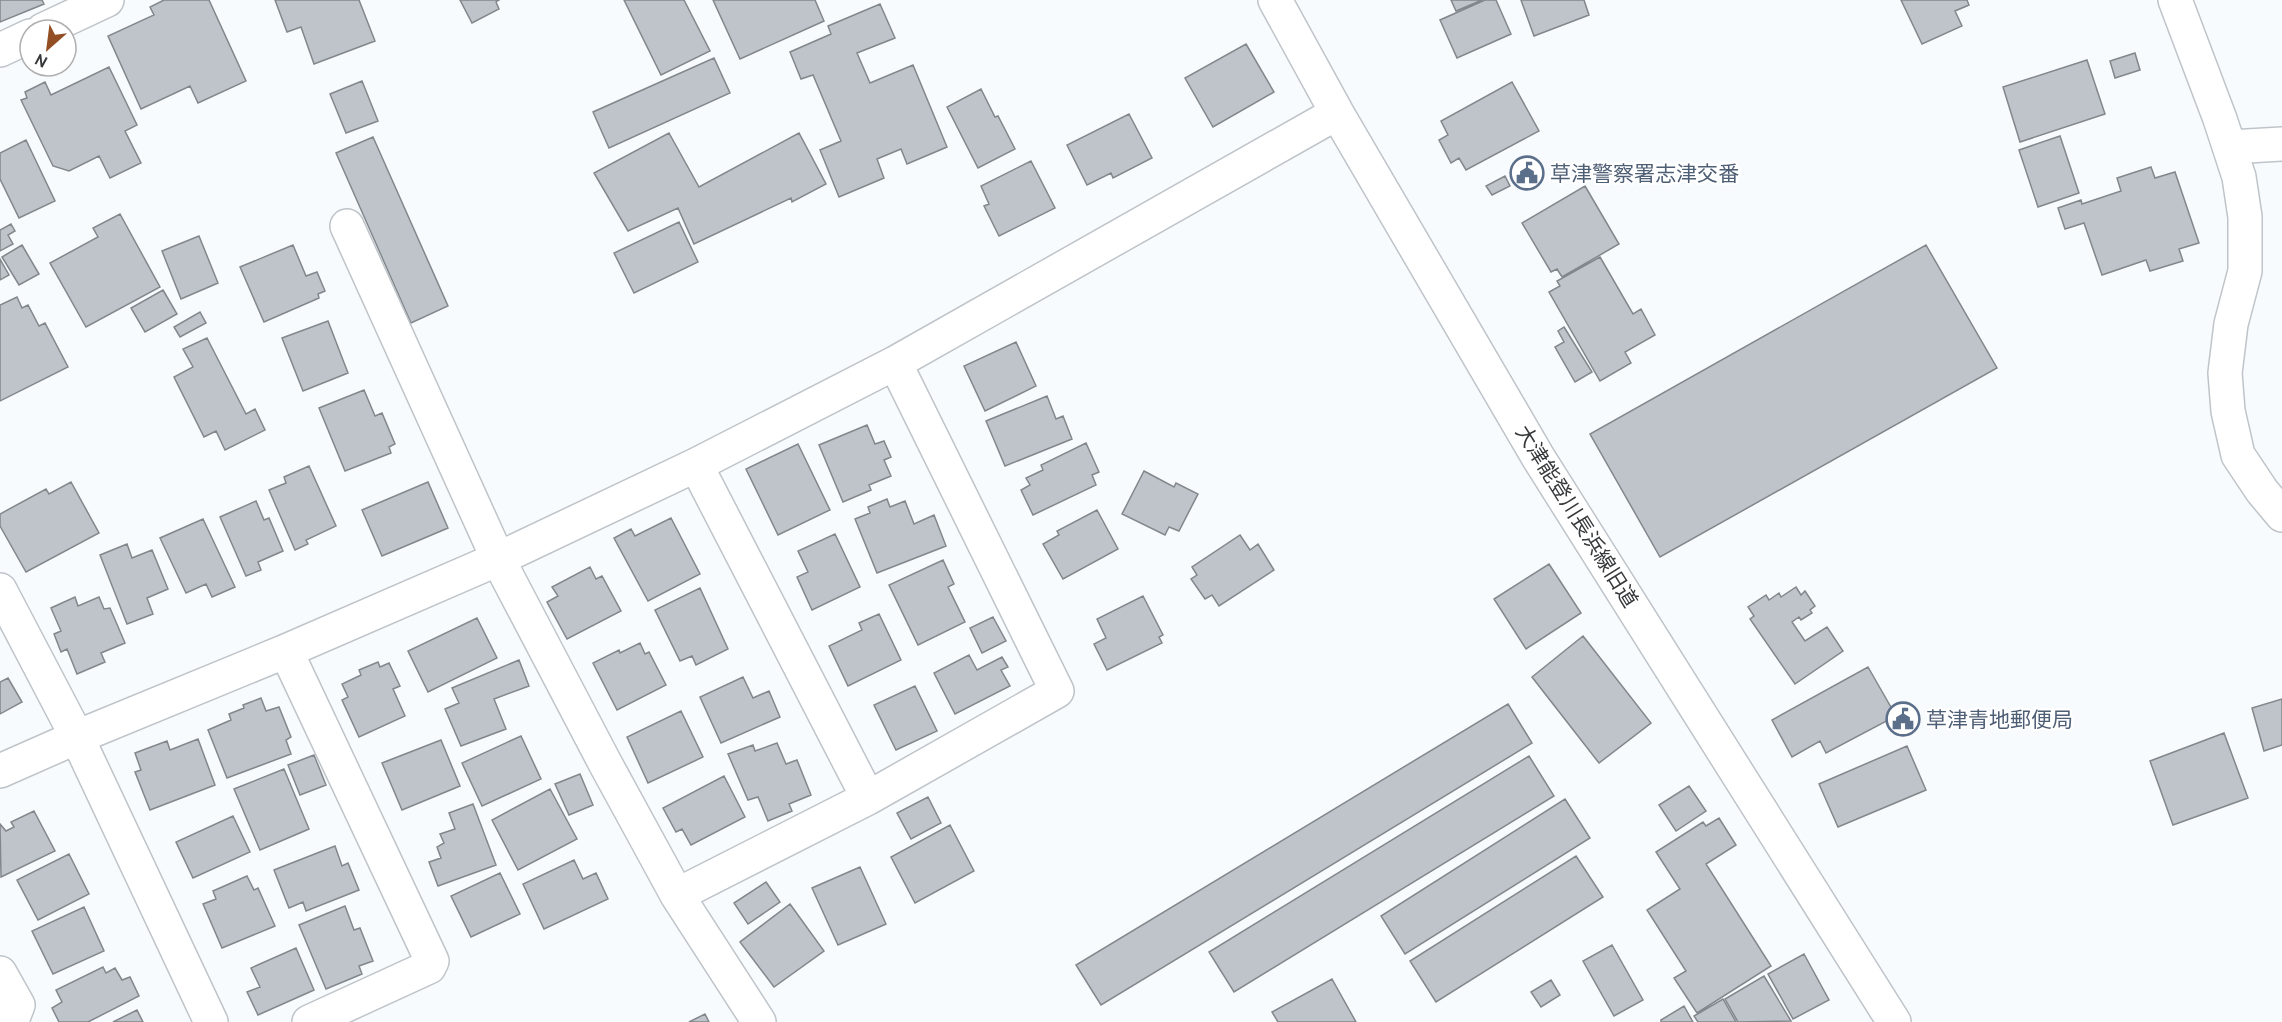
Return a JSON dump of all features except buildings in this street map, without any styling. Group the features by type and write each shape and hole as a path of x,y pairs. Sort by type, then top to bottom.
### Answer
{"street":[{"path":"69,18 107,0"},
{"path":"2175,0 2240,177 2245,217 2245,271 2231,324 2225,373 2228,411 2238,455 2262,491 2282,515"},
{"name":"大津能登川長浜線旧道","path":"1287,4 1337,113 1538,457 1894,1022"},
{"path":"0,50 18,42"},
{"path":"0,771 77,736 286,651 498,559 696,465 896,363 1337,113"},
{"path":"2229,147 2282,144"},
{"path":"347,226 498,559 604,763 677,895 759,1022"},
{"path":"677,895 868,798 1057,691 896,363"},
{"path":"696,465 868,798"},
{"path":"0,590 77,736 211,1022"},
{"path":"286,651 432,961 429,967 309,1022"},
{"path":"0,973 18,1005 13,1018 6,1022"}],"place":[{"name":"草津警察署志津交番","path":"1527,173"},
{"name":"草津青地郵便局","path":"1903,719"}]}
